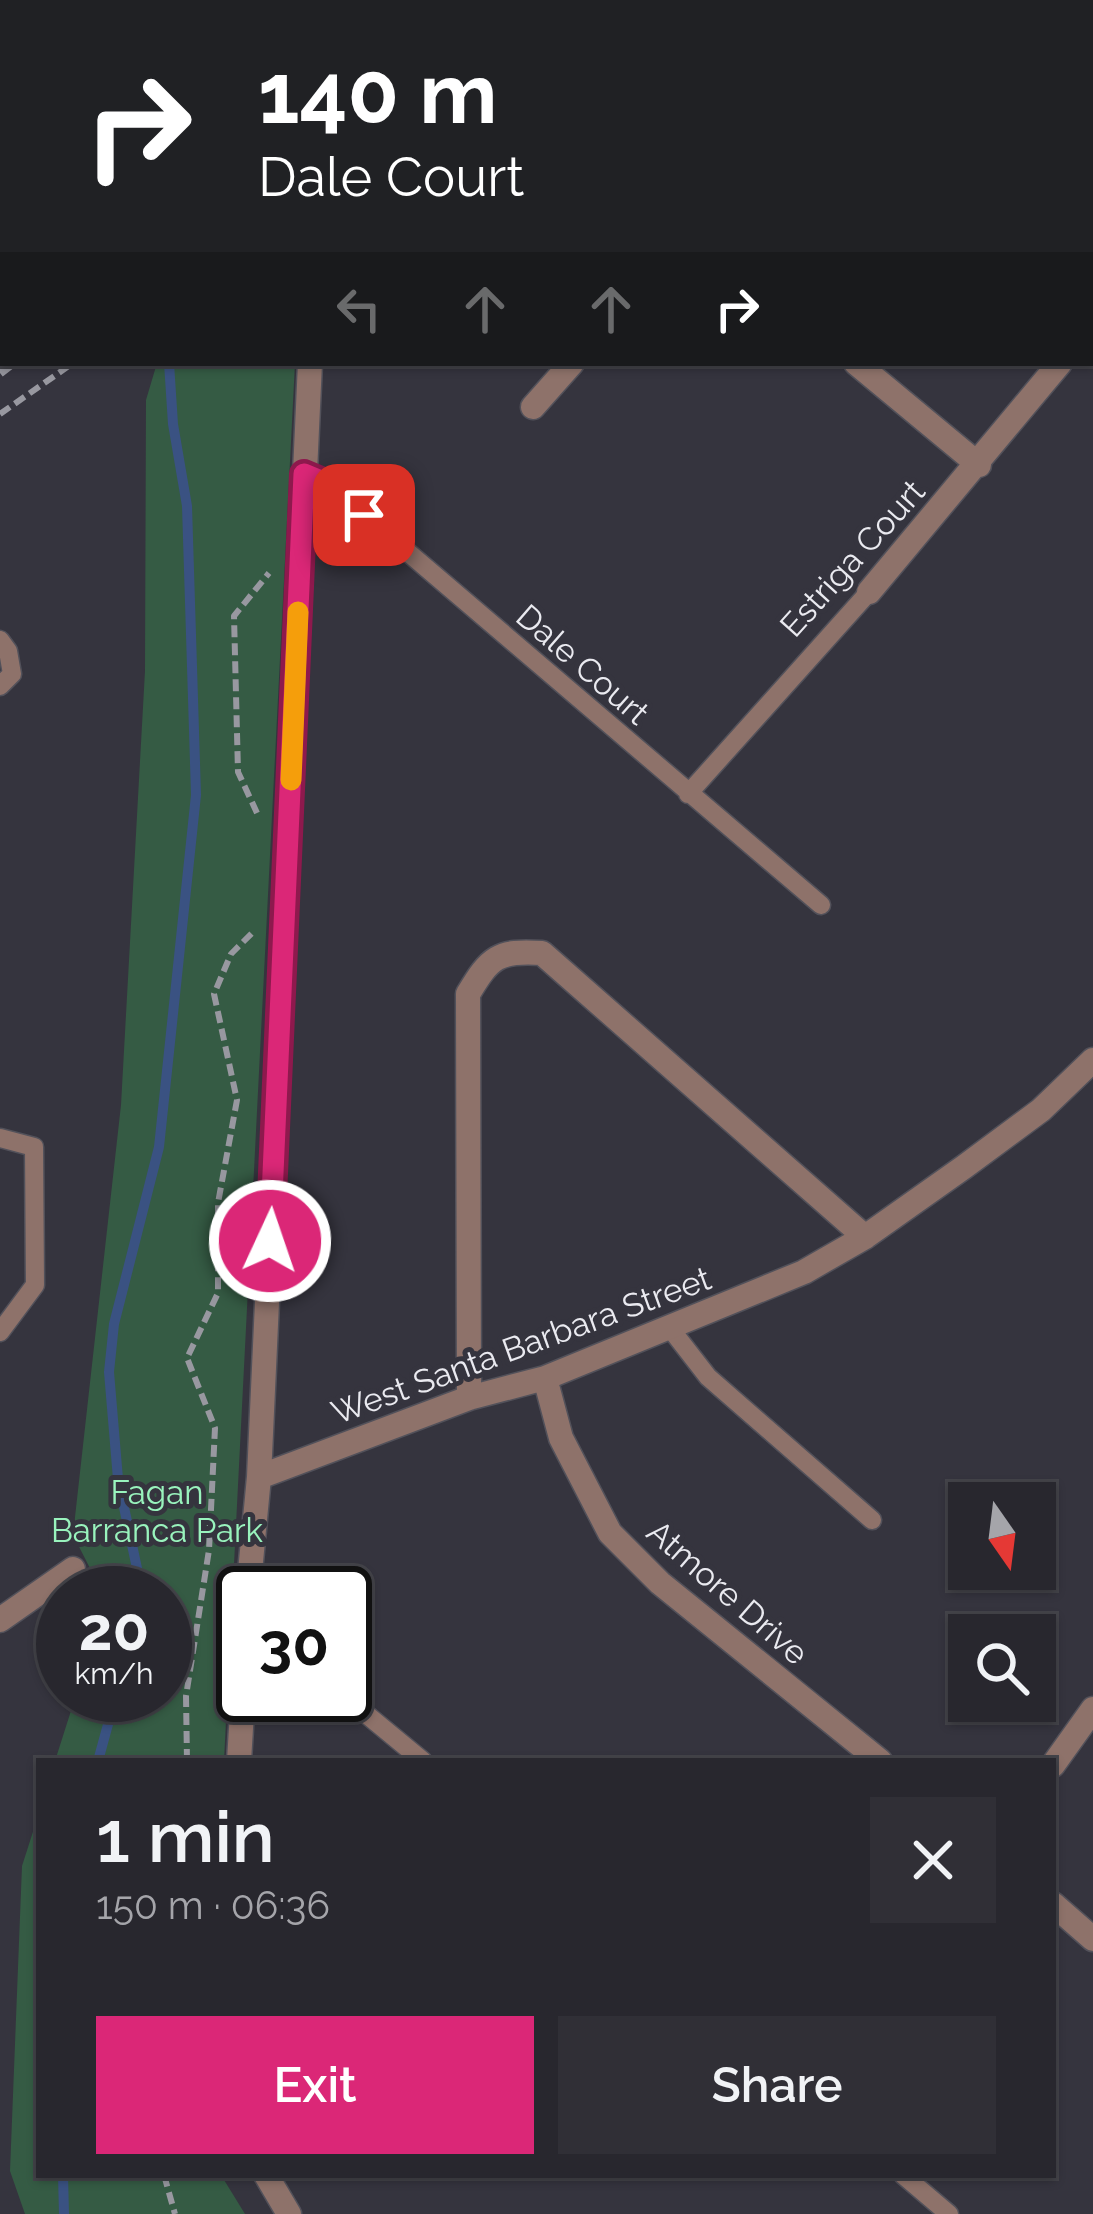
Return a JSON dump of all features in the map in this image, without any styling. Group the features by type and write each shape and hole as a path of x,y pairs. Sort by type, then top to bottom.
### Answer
{"street":[{"path":"251,1566 259,1477 310,366"},
{"path":"533,407 569,366"},
{"path":"860,366 979,465"},
{"name":"Estriga Court","path":"869,592 1058,366"},
{"path":"469,1398 468,994 486,964 511,951 542,953 865,1237"},
{"name":"West Santa Barbara Street","path":"259,1477 469,1398 544,1378 804,1272 865,1237 1041,1110 1093,1060"},
{"name":"Atmore Drive","path":"544,1378 561,1438 610,1533 660,1583 876,1758"},
{"path":"0,1620 36,1595"},
{"path":"1056,1761 1093,1708"},
{"path":"239,1758 241,1722"},
{"path":"1056,1907 1093,1939"},
{"path":"268,2178 290,2214"}],"lane":[{"name":"Dale Court","path":"304,474 328,484 820,904"},
{"name":"Estriga Court","path":"688,794 869,592"},
{"path":"0,640 8,650 12,674 0,686"},
{"path":"0,1138 34,1147 35,1285 0,1332"},
{"path":"670,1328 708,1377 872,1520"},
{"path":"372,1718 419,1758"},
{"path":"907,2178 949,2214"}],"path":[{"path":"0,414 69,366"},
{"path":"260,818 238,772 234,616 302,533"},
{"path":"188,1758 186,1696 209,1550 214,1428 188,1358 218,1293 218,1202 237,1100 214,994 231,954 254,931"},
{"path":"165,2178 176,2214"}],"green space":[{"name":"Fagan Barranca Park","path":"156,366 295,366 234,1566 216,1566 216,1722 226,1722 224,1758 56,1758 67,1722 192,1722 192,1566 89,1566 73,1535 121,1105 145,671 146,400"},
{"path":"36,1822 36,2178 223,2178 245,2214 25,2214 10,2171 22,1866"}],"waterway":[{"path":"137,1566 118,1479 109,1372 114,1324 159,1147 196,795 187,506 169,366"},
{"path":"99,1758 109,1722"},
{"path":"63,2178 64,2214"}],"railway":[{"path":"0,373 9,366"}],"slow traffic":[{"path":"291,780 298,612"}],"route":[{"path":"270,1241 304,474 328,484 364,515"}]}
